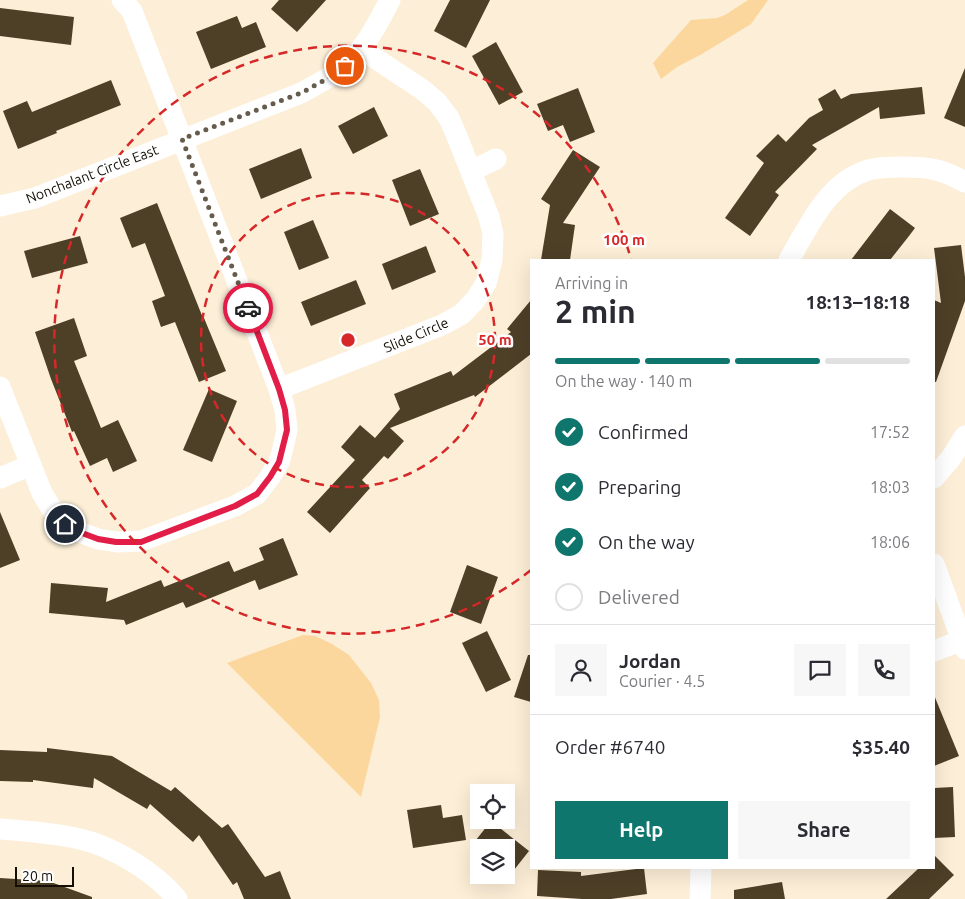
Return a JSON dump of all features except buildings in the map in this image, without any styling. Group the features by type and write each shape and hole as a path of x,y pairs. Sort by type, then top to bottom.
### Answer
{"street":[{"path":"0,388 42,493 53,511 65,524 98,539 116,542 141,542 235,506 257,494 279,462 287,430 285,410 279,389 132,11 122,0"},
{"name":"Nonchalant Circle East","path":"0,206 35,198 301,93 345,66 361,49 390,0"},
{"name":"Slide Circle","path":"279,389 442,326 462,314 476,299 486,283 492,260 493,234 490,217 449,118 437,102 423,90 361,49"},
{"path":"471,170 496,159"},
{"path":"790,259 818,209 849,179 868,170 890,167 936,169 956,176 965,182"},
{"path":"935,477 951,458 965,436"},
{"path":"0,478 31,465"},
{"path":"935,567 964,643 935,651"},
{"path":"0,829 49,833 82,839 131,860 152,875 177,899"},
{"path":"700,869 700,899"}],"shaded area":[{"path":"748,0 768,0 751,24 677,67 661,79 653,63 691,20 717,18"},
{"path":"303,635 315,636 349,655 371,683 379,700 380,717 361,797 227,663"}],"way so far":[{"path":"248,308 182,139 301,93 345,66"}],"route":[{"path":"65,524 98,539 116,542 141,542 235,506 257,494 279,462 287,430 285,410 279,389 248,308"}]}
